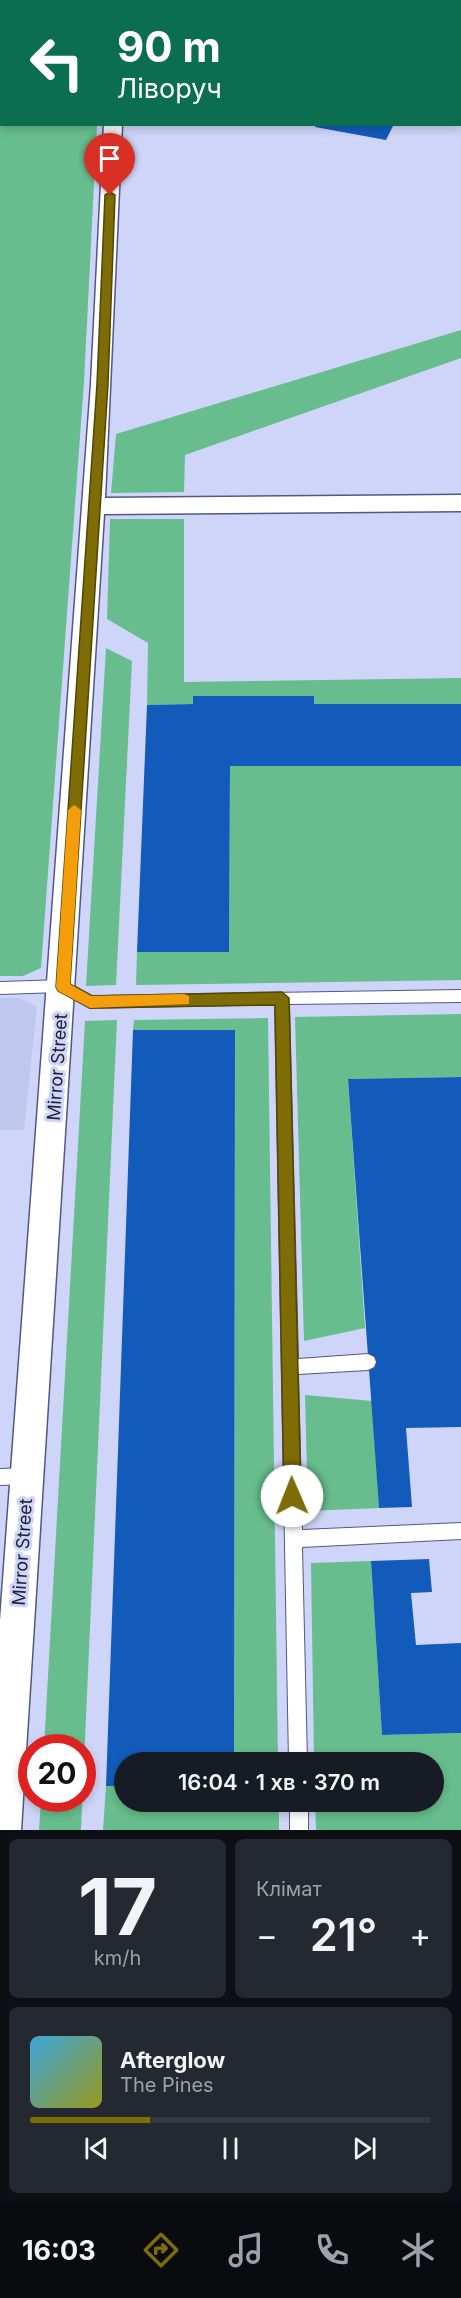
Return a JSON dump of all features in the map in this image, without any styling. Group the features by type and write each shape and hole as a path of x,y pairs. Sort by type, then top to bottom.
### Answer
{"street":[{"name":"Mirror Street","path":"3,1830 13,1477 63,987 102,384 113,126"},
{"path":"94,506 461,503"}],"lane":[{"path":"0,988 63,987 90,1002 461,996"},
{"path":"282,998 298,1752"},
{"path":"290,1367 368,1362"},
{"path":"293,1539 461,1531"},
{"path":"299,1812 299,1830"}],"shaded area":[{"path":"0,998 20,998 37,1007 24,1130 0,1130"}],"green space":[{"path":"0,126 97,126 84,382 41,968 23,976 0,976"},
{"path":"461,330 461,358 185,455 184,492 111,493 116,434"},
{"path":"110,519 184,519 184,682 461,678 461,704 314,704 313,696 193,696 193,704 147,705 148,643 107,619"},
{"path":"106,648 132,661 116,985 86,986"},
{"path":"230,766 461,766 461,980 136,985 137,952 229,951"},
{"path":"461,1014 461,1077 348,1079 365,1328 304,1341 295,1017"},
{"path":"268,1018 278,1752 234,1752 235,1031 133,1030 134,1020"},
{"path":"117,1020 85,1734 45,1734 85,1021"},
{"path":"305,1395 372,1401 379,1508 308,1511"},
{"path":"371,1561 382,1735 461,1733 461,1830 316,1830 315,1812 444,1812 444,1752 314,1752 311,1563"},
{"path":"106,1786 114,1786 114,1812 279,1812 279,1830 103,1830"},
{"path":"40,1812 82,1812 81,1830 39,1830"}],"building":[{"path":"315,126 393,126 386,140"},
{"path":"193,696 314,696 314,704 461,704 461,766 230,766 229,952 137,952 147,705 193,704"},
{"path":"133,1030 235,1030 234,1752 114,1752 114,1786 106,1786"},
{"path":"461,1077 461,1427 406,1428 412,1507 379,1508 348,1079"},
{"path":"429,1559 432,1592 411,1593 416,1645 461,1643 461,1733 382,1735 371,1561"}],"slow traffic":[{"path":"74,810 63,987 90,1002 184,1000"}],"route":[{"path":"110,195 102,384 63,987 90,1002 282,998 292,1496"}]}
